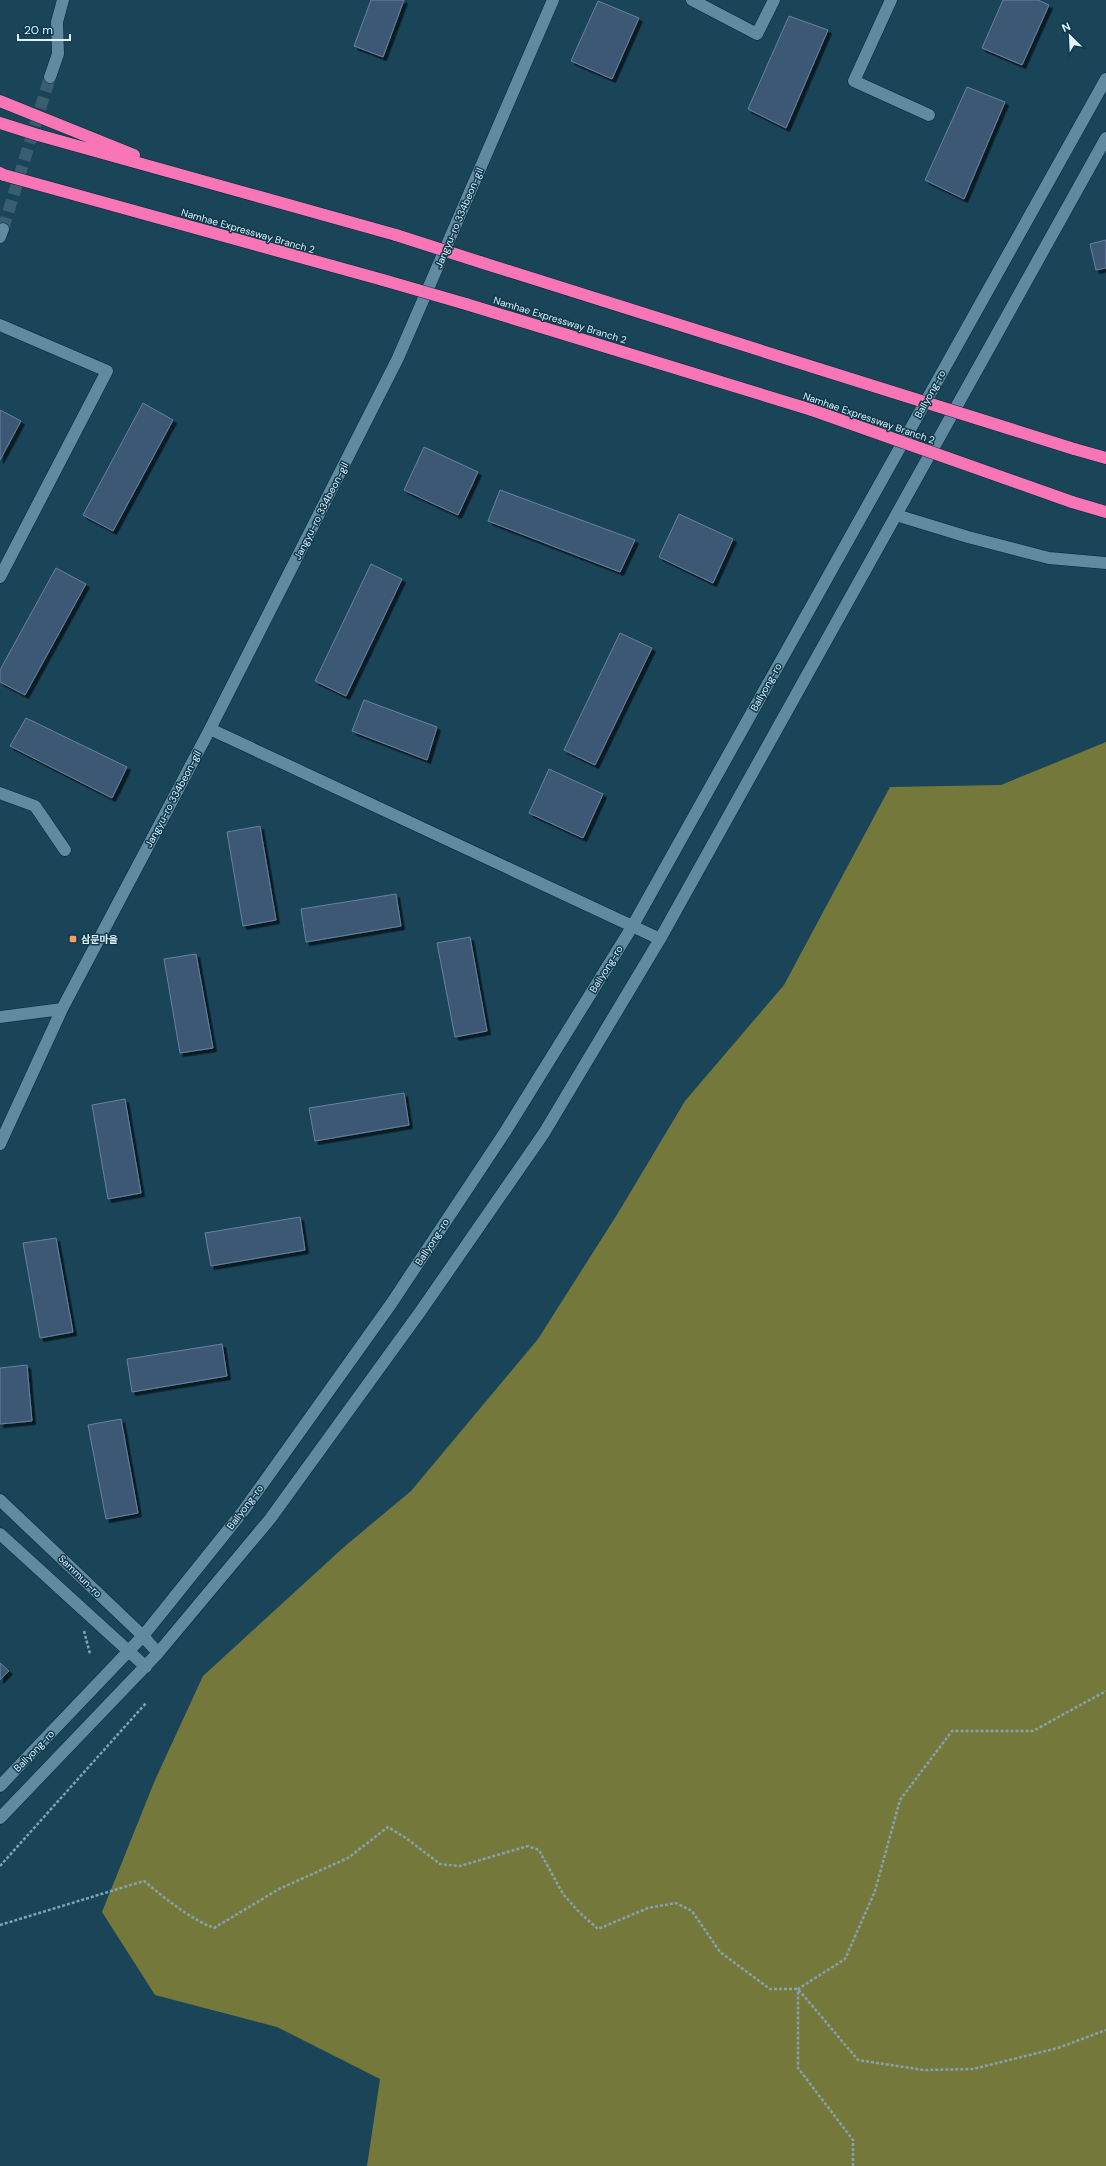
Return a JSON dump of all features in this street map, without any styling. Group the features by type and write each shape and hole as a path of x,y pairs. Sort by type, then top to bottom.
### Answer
{"highway":[{"path":"0,101 187,176"},
{"path":"0,123 38,135 396,235 1106,458"},
{"name":"Namhae Expressway Branch 2","path":"2,174 466,304 812,410 1072,502 1106,512"}],"street":[{"path":"50,77 58,54 57,22 63,0"},
{"name":"Jangyu-ro 334beon-gil","path":"0,1144 62,1009 210,729 398,358 553,0"},
{"path":"692,0 757,34 774,0"},
{"path":"890,0 854,81 929,115"},
{"name":"Ballyong-ro","path":"0,1786 129,1652 244,1510 391,1304 505,1132 632,927 1106,79"},
{"path":"0,1818 146,1667 270,1519 425,1305 544,1133 660,939 1106,138"},
{"path":"0,325 108,371 0,576"},
{"path":"896,514 968,537 1049,558 1106,563"},
{"path":"210,729 660,939"},
{"path":"0,793 35,806 65,850"},
{"path":"0,1017 62,1009"},
{"name":"Sammun-ro","path":"0,1500 143,1636 158,1653"},
{"path":"0,1534 146,1667"}],"path":[{"path":"82,1625 90,1654"},
{"path":"0,1925 144,1881 199,1922 214,1928 279,1889 348,1858 388,1827 406,1838 440,1864 460,1866 528,1846 539,1850 564,1894 579,1912 598,1929 648,1908 676,1903 692,1911 720,1952 770,1989 798,1989 845,1959 875,1891 900,1800 952,1731 1033,1731 1106,1691"},
{"path":"0,1866 146,1703"},
{"path":"798,1989 858,2060 892,2066 923,2070 973,2070 1058,2048 1106,2030"},
{"path":"798,1989 798,2068 853,2140 853,2166"}],"green space":[{"path":"1106,742 1106,2166 367,2166 380,2079 277,2027 155,1995 102,1912 155,1780 203,1676 344,1547 411,1491 538,1339 618,1213 685,1101 784,985 890,787 1001,785"}],"building":[{"path":"371,0 404,0 383,57 354,46"},
{"path":"1003,0 1038,0 1049,5 1022,65 982,48"},
{"path":"598,1 639,18 612,79 571,61"},
{"path":"789,16 828,30 786,128 748,109"},
{"path":"967,87 1005,102 964,199 925,180"},
{"path":"1106,240 1106,268 1096,270 1090,244"},
{"path":"143,403 173,420 113,531 83,515"},
{"path":"0,410 21,421 0,460"},
{"path":"424,447 478,472 458,515 404,490"},
{"path":"500,490 635,540 620,572 488,521"},
{"path":"679,514 733,539 713,583 659,557"},
{"path":"371,564 402,579 346,696 315,681"},
{"path":"56,568 86,584 25,695 0,682 0,670"},
{"path":"620,633 652,648 595,765 564,750"},
{"path":"364,700 437,727 427,760 352,731"},
{"path":"26,718 127,767 112,798 10,746"},
{"path":"549,769 603,794 583,838 529,813"},
{"path":"260,826 276,920 243,926 227,832"},
{"path":"396,894 401,926 306,942 301,909"},
{"path":"470,937 487,1031 455,1037 437,943"},
{"path":"196,954 213,1048 180,1053 164,959"},
{"path":"404,1093 409,1125 315,1141 309,1108"},
{"path":"125,1099 141,1193 108,1199 92,1105"},
{"path":"300,1217 305,1250 211,1266 205,1233"},
{"path":"56,1238 73,1332 40,1338 23,1243"},
{"path":"222,1344 227,1376 132,1392 127,1359"},
{"path":"27,1365 32,1421 0,1424 0,1368"},
{"path":"121,1419 138,1513 106,1519 88,1425"},
{"path":"0,1663 9,1671 0,1680"}],"tunnel":[{"path":"3,229 50,77"}],"place":[{"name":"삼문마을","path":"73,939"}]}
